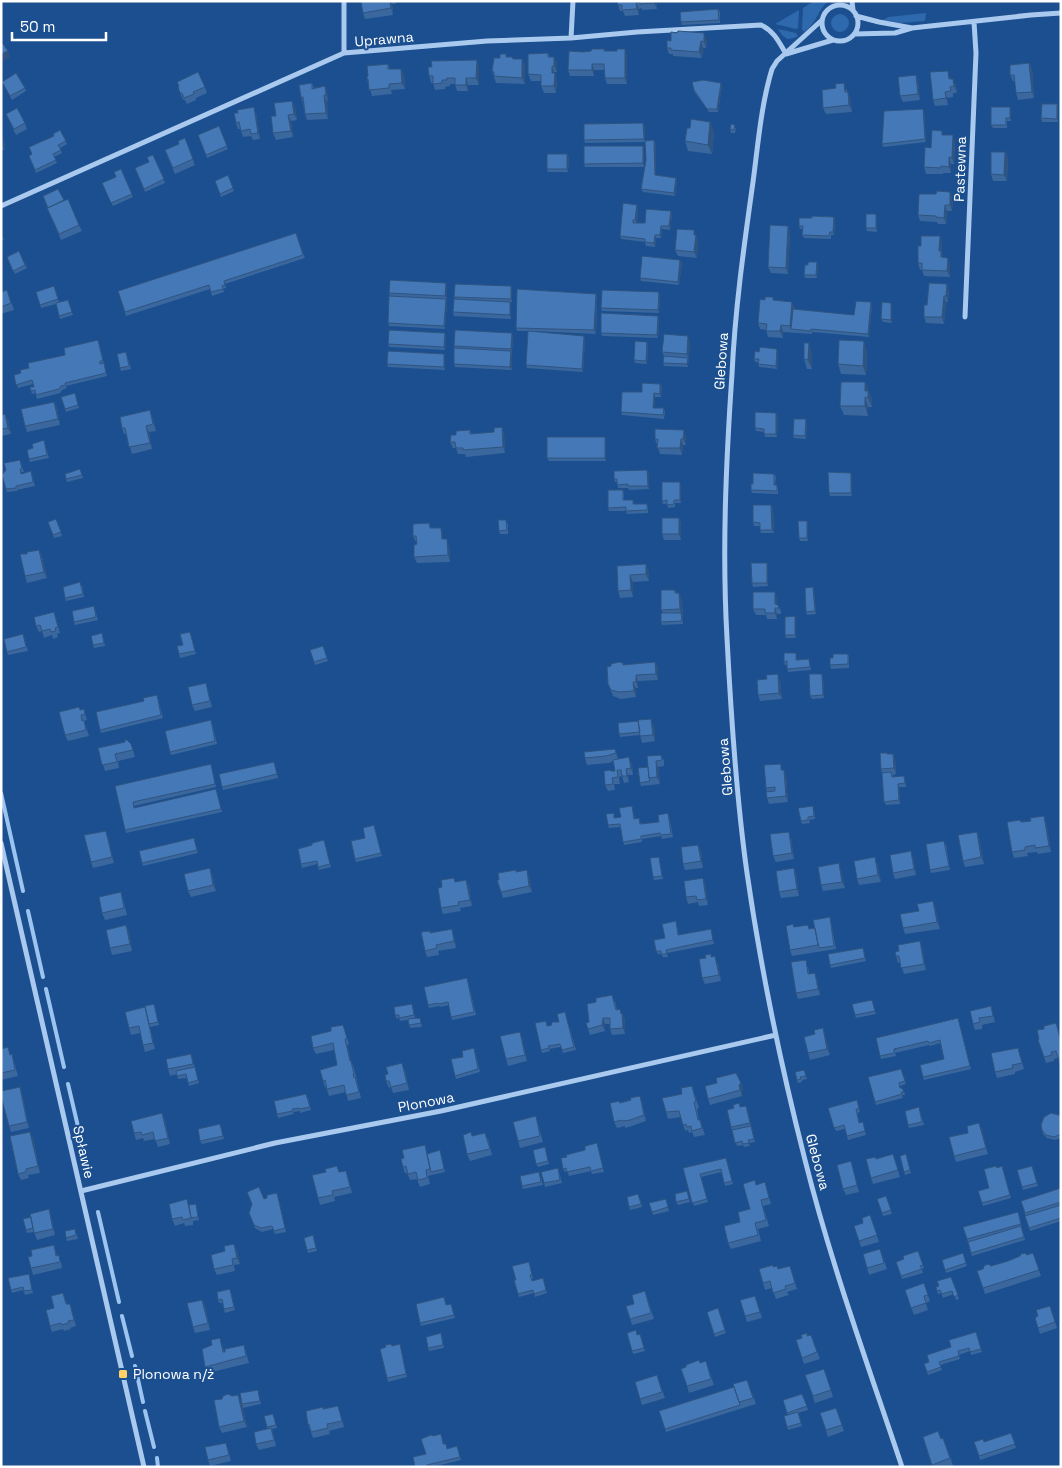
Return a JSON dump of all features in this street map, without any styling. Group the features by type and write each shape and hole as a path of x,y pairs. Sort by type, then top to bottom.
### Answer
{"street":[{"path":"344,1 344,53"},
{"path":"571,38 573,1"},
{"path":"852,1 852,10"},
{"path":"834,40 824,32 822,26 824,14 834,4 844,5 852,10 858,25 854,34"},
{"path":"786,54 834,40 845,40 854,34 894,33 912,28 1061,13"},
{"path":"856,16 912,28"},
{"name":"Glebowa","path":"822,20 777,61 772,69 760,128 734,335 726,473 727,635 738,795 747,871 776,1036 820,1212 902,1467"},
{"name":"Pastewna","path":"965,317 976,53 974,22"},
{"name":"Uprawna","path":"1,206 344,53 487,41 571,38 637,32 762,25 774,33 786,54"},
{"name":"Spławie","path":"1,843 144,1467"},
{"name":"Plonowa","path":"81,1191 275,1143 441,1111 776,1036"}],"shaded area":[{"path":"814,1 828,1 812,25 804,32 802,29 803,8"},
{"path":"799,10 798,28 775,24"},
{"path":"926,13 925,21 900,23 883,20 888,17"},
{"path":"840,14 846,17 849,23 846,29 840,32 834,29 831,23 834,17"},
{"path":"778,29 796,33 798,36 787,39"}],"building":[{"path":"361,1 390,1 391,8 363,13"},
{"path":"617,1 654,1 654,3 640,4 640,2 636,2 637,9 622,10 622,5 618,5"},
{"path":"718,9 719,20 681,22 680,12"},
{"path":"678,31 704,33 704,42 701,41 699,52 667,48 667,40 671,41 671,32 677,33"},
{"path":"1,41 8,51 1,54"},
{"path":"592,49 617,51 617,49 625,49 625,78 605,78 604,64 592,64 592,70 568,70 569,51 583,52 591,51"},
{"path":"548,53 548,57 554,57 552,73 555,73 554,86 541,86 541,75 528,74 528,54"},
{"path":"500,54 506,54 506,57 512,57 513,59 522,59 522,78 494,76 492,71 494,58 500,58"},
{"path":"477,60 476,78 466,78 466,85 455,85 455,78 447,78 447,80 442,80 442,83 433,84 433,76 429,76 428,67 432,67 431,61"},
{"path":"1029,63 1032,92 1016,93 1014,75 1010,75 1010,65"},
{"path":"388,64 388,69 401,69 402,83 389,84 389,88 369,90 367,66"},
{"path":"948,71 949,79 953,79 954,86 950,87 951,91 945,92 946,98 933,100 930,72"},
{"path":"198,72 205,87 184,98 182,93 180,93 177,82"},
{"path":"16,73 25,88 10,96 2,82"},
{"path":"916,75 918,94 900,96 898,77"},
{"path":"703,80 721,83 717,109 707,109 694,90 692,82"},
{"path":"312,83 312,89 325,86 326,113 305,114 299,85"},
{"path":"844,83 845,92 848,92 849,105 823,108 822,90 836,88 835,84"},
{"path":"292,101 294,114 288,115 291,131 273,133 271,116 276,116 274,103"},
{"path":"1042,104 1057,104 1057,119 1041,118"},
{"path":"254,107 258,133 251,134 250,129 241,131 239,122 236,123 234,113 238,113 237,110"},
{"path":"991,107 1010,107 1010,118 1006,118 1006,125 991,125"},
{"path":"17,108 25,123 14,129 6,114"},
{"path":"923,109 925,139 882,144 884,111"},
{"path":"691,119 710,122 708,145 685,141"},
{"path":"643,123 644,139 584,140 584,124"},
{"path":"731,124 735,125 734,130 730,129"},
{"path":"219,126 227,146 206,155 198,135"},
{"path":"60,130 66,141 58,145 61,150 53,154 56,160 35,170 29,156 32,154 29,147 54,136 53,134"},
{"path":"932,130 942,131 942,135 953,135 952,158 949,157 949,167 924,167 925,147 931,148"},
{"path":"185,138 193,159 173,168 165,150 179,144 178,141"},
{"path":"654,140 655,175 676,178 674,193 641,189 646,160 645,141"},
{"path":"584,146 643,146 643,163 584,164"},
{"path":"991,152 1005,152 1004,175 991,174"},
{"path":"547,154 567,154 567,169 547,169"},
{"path":"153,155 164,179 144,189 135,168 149,162 147,157"},
{"path":"121,169 132,194 111,203 102,183 116,177 114,172"},
{"path":"228,175 233,188 220,194 215,181"},
{"path":"58,189 64,200 48,208 43,196"},
{"path":"937,191 950,192 950,205 945,205 944,218 918,215 919,194 936,194"},
{"path":"68,199 79,225 59,234 47,208"},
{"path":"623,203 637,205 633,223 645,223 646,209 671,211 669,226 661,226 660,235 655,235 654,243 645,242 645,239 620,236"},
{"path":"866,214 876,214 876,228 866,228"},
{"path":"812,216 834,217 833,232 830,232 829,236 802,235 803,226 799,226 799,218 812,218"},
{"path":"770,225 788,226 786,268 768,267"},
{"path":"677,229 694,230 694,235 696,235 694,252 675,250"},
{"path":"296,233 303,255 224,281 223,289 211,292 209,285 125,312 118,291"},
{"path":"921,236 940,236 939,251 941,251 941,257 948,258 947,271 922,270 922,263 918,263 918,246 921,246"},
{"path":"19,251 25,265 13,271 7,257"},
{"path":"642,256 680,260 678,282 640,278"},
{"path":"808,262 817,262 816,275 804,275 805,265 808,265"},
{"path":"390,280 446,283 445,296 389,293"},
{"path":"929,283 947,284 942,317 924,317 924,305 927,305"},
{"path":"455,284 511,286 511,299 454,297"},
{"path":"54,286 58,299 40,305 36,292"},
{"path":"517,289 596,294 594,330 516,328"},
{"path":"7,290 11,303 1,307 1,292"},
{"path":"602,290 659,292 658,310 601,308"},
{"path":"389,296 446,299 444,326 388,323"},
{"path":"765,297 792,302 790,326 781,325 780,331 766,331 767,324 758,323 760,299 765,300"},
{"path":"454,299 510,302 510,315 453,312"},
{"path":"68,300 72,312 59,316 56,303"},
{"path":"856,301 871,302 868,334 791,329 793,309 854,315"},
{"path":"882,302 891,303 891,320 881,319"},
{"path":"601,313 658,316 657,335 601,333"},
{"path":"389,330 445,333 444,347 388,344"},
{"path":"455,330 512,333 511,349 454,346"},
{"path":"528,331 584,336 582,369 526,365"},
{"path":"664,334 688,336 687,354 662,352"},
{"path":"98,340 103,361 100,361 100,364 104,363 106,373 65,383 66,385 61,386 59,389 36,395 35,390 31,391 30,387 34,387 32,380 16,385 14,375 21,373 20,370 29,368 28,363 65,355 64,348"},
{"path":"839,340 864,341 863,366 838,364"},
{"path":"635,341 647,342 646,361 634,360"},
{"path":"804,343 809,343 808,360 804,359"},
{"path":"760,347 777,349 776,366 758,364 759,359 754,359 755,351 759,352"},
{"path":"454,348 511,351 510,367 454,364"},
{"path":"388,351 444,354 444,367 387,364"},
{"path":"126,352 129,366 120,368 117,354"},
{"path":"664,356 688,358 687,364 663,363"},
{"path":"841,382 865,382 865,391 868,391 868,398 865,397 865,406 840,406"},
{"path":"642,383 660,384 660,394 654,393 653,408 664,408 663,415 621,412 622,392 642,392"},
{"path":"75,393 78,405 65,409 61,397"},
{"path":"54,402 58,419 25,426 21,409"},
{"path":"1,410 2,415 5,414 8,428 1,429"},
{"path":"150,410 153,424 146,426 150,443 129,447 125,428 122,428 120,417"},
{"path":"755,412 776,413 776,434 764,434 764,429 755,428"},
{"path":"794,419 806,419 805,436 793,435"},
{"path":"502,427 503,447 463,450 463,448 456,448 455,442 450,442 451,435 456,435 456,431 470,430 470,434 494,432 494,428"},
{"path":"655,429 684,430 680,448 657,448 658,439 655,439"},
{"path":"547,437 605,437 605,458 547,458"},
{"path":"44,440 47,455 29,459 27,450 33,448 32,444"},
{"path":"20,460 21,474 31,471 33,482 16,486 16,488 6,489 2,475 6,470 4,463"},
{"path":"80,469 82,475 66,479 65,474"},
{"path":"647,470 648,486 617,485 617,479 614,479 614,471"},
{"path":"828,472 851,473 851,493 829,493"},
{"path":"753,473 774,474 774,485 777,485 777,491 751,490"},
{"path":"662,482 680,482 680,500 674,500 674,504 667,505 667,500 662,501"},
{"path":"608,490 623,490 623,500 633,500 633,504 647,504 647,510 626,511 626,507 608,508"},
{"path":"753,505 771,505 772,530 760,530 760,523 753,522"},
{"path":"662,518 679,518 679,534 662,534"},
{"path":"56,519 61,532 53,535 48,522"},
{"path":"498,520 506,520 507,530 499,531"},
{"path":"798,521 807,521 807,538 799,538"},
{"path":"429,523 430,528 441,528 442,539 447,539 448,555 414,557 414,545 417,544 416,536 413,536 413,524"},
{"path":"39,550 44,572 25,576 20,554"},
{"path":"751,563 767,563 767,583 752,583"},
{"path":"646,564 646,574 630,575 631,590 618,591 617,566"},
{"path":"80,582 83,594 65,598 63,587"},
{"path":"813,587 815,611 806,612 805,588"},
{"path":"661,590 675,590 675,593 679,593 680,609 661,610"},
{"path":"753,592 775,592 775,604 779,608 775,608 775,613 765,613 765,609 753,609"},
{"path":"94,606 96,617 74,622 72,611"},
{"path":"54,612 58,627 55,628 56,631 51,632 50,629 42,631 40,625 36,626 34,617"},
{"path":"661,613 681,613 682,621 661,622"},
{"path":"795,616 795,635 785,635 785,617"},
{"path":"190,632 195,651 179,654 177,646 183,645 180,634"},
{"path":"102,633 104,643 93,645 91,636"},
{"path":"23,634 26,647 7,652 4,639"},
{"path":"323,646 327,658 314,662 310,650"},
{"path":"784,653 796,653 796,660 809,659 810,667 787,669 787,661 784,662"},
{"path":"833,654 848,654 848,664 830,665 830,658 833,658"},
{"path":"619,662 623,663 623,665 655,662 656,674 636,675 636,682 633,682 634,691 619,692 611,690 608,684 607,667"},
{"path":"778,674 779,693 758,695 757,680 767,679 766,675"},
{"path":"809,674 822,674 823,695 810,696"},
{"path":"206,683 210,701 192,705 188,687"},
{"path":"157,695 161,715 100,730 96,712 144,701 143,698"},
{"path":"79,707 80,710 84,709 85,714 81,715 86,730 65,735 59,712"},
{"path":"651,719 653,735 640,736 638,720"},
{"path":"211,720 215,741 170,752 165,731"},
{"path":"638,721 640,732 619,734 618,723"},
{"path":"125,740 131,744 133,750 115,754 117,762 102,765 98,748 125,742"},
{"path":"615,749 616,753 606,756 585,758 584,752"},
{"path":"880,753 893,754 894,768 881,769"},
{"path":"661,755 662,760 656,761 657,777 649,778 647,756"},
{"path":"629,757 631,768 626,769 627,776 622,776 621,770 617,770 618,777 612,778 613,784 605,785 604,771 615,771 613,760"},
{"path":"274,762 277,774 222,787 219,774"},
{"path":"211,764 215,784 133,802 134,808 216,789 221,809 125,830 115,786"},
{"path":"781,764 781,770 784,770 786,796 767,798 766,792 775,791 775,787 766,788 764,765"},
{"path":"648,767 650,781 640,783 638,768"},
{"path":"891,772 892,777 904,776 905,783 898,784 899,800 884,802 882,773"},
{"path":"632,806 634,819 639,818 640,824 659,822 658,815 668,813 671,834 661,835 660,833 641,836 641,839 623,842 620,824 608,825 606,814 614,813 614,818 621,817 619,808"},
{"path":"813,806 814,816 808,817 808,820 801,821 798,808"},
{"path":"1044,816 1049,846 1035,848 1035,845 1025,847 1025,850 1012,852 1007,822 1031,821 1030,818"},
{"path":"374,825 381,853 355,859 351,841 365,838 363,828"},
{"path":"106,831 112,857 91,862 84,835"},
{"path":"789,832 792,853 773,856 770,834"},
{"path":"977,832 981,857 963,861 958,835"},
{"path":"194,838 197,850 142,863 139,851"},
{"path":"324,840 330,864 318,867 317,861 301,864 298,849"},
{"path":"944,841 949,866 930,870 926,844"},
{"path":"698,845 701,861 683,864 681,847"},
{"path":"911,851 914,869 893,873 890,855"},
{"path":"659,857 662,876 653,877 650,858"},
{"path":"875,857 878,875 857,879 854,861"},
{"path":"839,863 842,882 821,885 818,867"},
{"path":"210,868 213,885 188,891 184,874"},
{"path":"794,868 797,889 779,892 776,871"},
{"path":"516,870 516,872 527,870 529,886 501,892 497,880 499,880 498,873"},
{"path":"454,878 455,882 466,880 470,900 458,902 459,905 441,908 438,888 442,887 441,880"},
{"path":"703,878 706,899 697,900 696,896 686,897 684,881"},
{"path":"121,892 124,908 102,913 99,897"},
{"path":"933,901 937,922 903,928 900,914 919,911 917,904"},
{"path":"830,917 834,946 819,948 813,920"},
{"path":"676,921 678,935 711,929 713,940 666,950 667,954 661,954 661,951 656,951 654,940 665,938 662,924"},
{"path":"793,924 794,927 808,925 809,929 815,928 818,945 790,950 786,926"},
{"path":"126,925 130,944 110,948 106,930"},
{"path":"452,929 454,941 436,945 437,948 425,951 421,932 430,931 430,933"},
{"path":"920,941 924,964 901,968 899,956 896,956 895,952 899,951 898,945"},
{"path":"863,948 865,958 830,965 828,954"},
{"path":"711,954 711,957 715,956 719,975 702,978 699,959 706,958 705,955"},
{"path":"806,960 808,974 815,973 818,989 796,993 791,962"},
{"path":"467,978 474,1012 451,1017 448,1002 428,1005 424,987"},
{"path":"612,995 616,1010 620,1009 622,1013 623,1028 610,1029 610,1018 603,1018 602,1025 588,1029 586,1023 589,1022 587,1004 596,1002 596,998"},
{"path":"872,1000 875,1011 855,1015 852,1004"},
{"path":"154,1004 158,1022 149,1024 145,1006"},
{"path":"412,1004 414,1015 399,1018 399,1015 395,1015 394,1007"},
{"path":"991,1006 993,1016 979,1018 980,1022 973,1024 970,1011"},
{"path":"145,1007 153,1043 143,1045 139,1026 129,1028 125,1012"},
{"path":"565,1012 574,1047 562,1050 560,1044 548,1046 549,1048 541,1050 535,1023 546,1021 547,1026 552,1025 553,1022 559,1022 557,1014"},
{"path":"420,1018 421,1023 409,1025 408,1019"},
{"path":"958,1018 970,1066 923,1077 920,1065 944,1059 940,1040 894,1049 894,1053 880,1056 876,1038"},
{"path":"1056,1023 1061,1038 1061,1058 1058,1058 1056,1051 1051,1052 1052,1055 1044,1057 1038,1040 1037,1030"},
{"path":"343,1025 353,1074 359,1092 346,1095 344,1085 327,1089 320,1070 337,1065 333,1043 313,1048 311,1036 331,1031 331,1027"},
{"path":"823,1028 827,1049 808,1053 804,1037 815,1034 814,1030"},
{"path":"520,1032 525,1055 506,1059 500,1036"},
{"path":"8,1047 10,1055 12,1054 15,1070 1,1073 1,1049"},
{"path":"474,1048 478,1069 455,1076 451,1059 463,1057 462,1051"},
{"path":"1018,1048 1022,1063 1012,1065 1013,1068 995,1072 991,1053"},
{"path":"191,1054 193,1064 168,1069 166,1059"},
{"path":"402,1063 407,1083 391,1087 389,1081 386,1081 385,1075 388,1074 386,1067"},
{"path":"195,1067 198,1080 188,1083 186,1074 177,1076 176,1071"},
{"path":"901,1069 905,1081 899,1083 900,1088 904,1092 875,1102 868,1077"},
{"path":"804,1070 806,1076 800,1077 801,1079 797,1080 795,1072"},
{"path":"736,1073 741,1083 739,1085 740,1090 708,1099 705,1086 717,1083 716,1078"},
{"path":"692,1086 698,1120 700,1120 702,1128 692,1131 691,1126 683,1125 679,1111 666,1112 662,1098 682,1094 681,1088"},
{"path":"20,1087 27,1122 9,1126 1,1091"},
{"path":"306,1094 310,1107 292,1109 293,1111 277,1114 274,1101"},
{"path":"640,1096 644,1115 630,1120 614,1122 610,1103 619,1101 620,1103"},
{"path":"857,1100 859,1109 856,1109 859,1123 863,1122 865,1131 847,1136 844,1125 834,1128 828,1108"},
{"path":"739,1103 740,1107 746,1106 750,1123 731,1127 727,1110 734,1108 733,1105"},
{"path":"919,1107 922,1122 908,1125 905,1111"},
{"path":"162,1113 168,1138 155,1141 153,1132 142,1135 141,1132 134,1133 131,1121"},
{"path":"1051,1113 1061,1117 1061,1133 1054,1137 1046,1135 1041,1125 1044,1117"},
{"path":"536,1116 540,1136 518,1141 513,1122"},
{"path":"979,1123 986,1148 954,1156 949,1137 968,1133 967,1126"},
{"path":"220,1124 223,1136 200,1141 198,1129"},
{"path":"751,1126 754,1139 748,1140 749,1143 743,1144 742,1141 735,1143 732,1130"},
{"path":"30,1132 38,1166 26,1169 26,1172 18,1174 10,1136"},
{"path":"471,1132 472,1136 485,1133 490,1149 467,1154 463,1135"},
{"path":"597,1143 603,1168 591,1171 590,1167 567,1172 566,1168 563,1169 561,1158 585,1150 585,1146"},
{"path":"425,1145 430,1169 426,1170 427,1178 418,1180 416,1172 408,1174 406,1166 403,1167 401,1159 404,1158 402,1150"},
{"path":"545,1147 548,1161 536,1164 533,1150"},
{"path":"440,1150 444,1169 431,1172 427,1154"},
{"path":"893,1154 898,1170 871,1178 866,1159 875,1157 876,1159"},
{"path":"906,1154 910,1170 904,1172 900,1156"},
{"path":"726,1158 732,1181 724,1183 721,1169 700,1174 707,1199 692,1203 683,1168"},
{"path":"851,1161 857,1185 843,1189 837,1165"},
{"path":"337,1166 339,1172 346,1171 350,1187 332,1191 333,1195 318,1198 312,1175 326,1172 325,1169"},
{"path":"996,1166 997,1168 1002,1166 1010,1195 982,1203 978,1191 989,1188 984,1169"},
{"path":"1032,1166 1037,1183 1022,1187 1017,1170"},
{"path":"558,1168 560,1180 544,1183 541,1172"},
{"path":"539,1172 541,1182 522,1186 520,1176"},
{"path":"755,1180 756,1185 765,1182 769,1198 761,1200 766,1220 755,1223 758,1235 728,1243 724,1226 740,1222 738,1212 750,1209 743,1184"},
{"path":"259,1187 264,1199 267,1198 267,1195 277,1193 285,1228 274,1231 272,1226 261,1228 254,1225 249,1213 252,1204 247,1192"},
{"path":"1061,1188 1061,1202 1025,1213 1021,1201"},
{"path":"687,1191 689,1199 676,1202 675,1194"},
{"path":"638,1194 641,1204 629,1207 627,1197"},
{"path":"886,1196 891,1210 882,1213 877,1199"},
{"path":"187,1199 191,1218 183,1220 182,1217 172,1219 169,1204"},
{"path":"666,1199 668,1207 652,1212 649,1203"},
{"path":"196,1204 198,1217 191,1218 189,1205"},
{"path":"1061,1205 1061,1218 1029,1228 1025,1216"},
{"path":"49,1209 53,1229 34,1233 30,1214"},
{"path":"1018,1212 1021,1224 967,1239 963,1227"},
{"path":"870,1215 877,1235 859,1241 854,1226 863,1223 862,1218"},
{"path":"31,1217 33,1228 26,1230 23,1219"},
{"path":"1021,1226 1024,1237 971,1253 968,1242"},
{"path":"75,1229 76,1235 66,1238 65,1231"},
{"path":"313,1235 316,1248 307,1250 304,1238"},
{"path":"234,1244 237,1258 232,1259 233,1265 214,1269 211,1255 225,1251 224,1246"},
{"path":"54,1245 56,1256 59,1255 60,1262 31,1268 28,1257 32,1256 31,1250"},
{"path":"880,1249 884,1263 867,1268 863,1254"},
{"path":"918,1251 923,1265 920,1266 922,1269 901,1276 896,1262 904,1259 903,1256"},
{"path":"963,1253 966,1263 945,1270 942,1260"},
{"path":"1025,1253 1027,1255 1033,1253 1039,1270 983,1288 977,1271 983,1269 988,1264 991,1266 1008,1261"},
{"path":"529,1262 532,1281 543,1278 546,1290 534,1294 533,1290 518,1294 512,1266"},
{"path":"773,1265 773,1267 777,1266 778,1269 790,1266 795,1283 785,1286 786,1289 773,1293 770,1281 763,1283 759,1269"},
{"path":"29,1274 32,1290 24,1291 23,1287 11,1290 8,1278"},
{"path":"951,1277 958,1295 954,1297 952,1291 942,1294 940,1290 937,1291 936,1287 939,1286 937,1281"},
{"path":"924,1283 928,1295 924,1296 926,1303 911,1308 905,1290"},
{"path":"230,1289 234,1307 224,1309 222,1299 218,1300 217,1292"},
{"path":"645,1291 651,1313 630,1319 626,1306 634,1304 632,1295"},
{"path":"63,1293 66,1304 70,1304 74,1320 61,1325 61,1323 50,1326 46,1310 54,1308 51,1296"},
{"path":"755,1296 760,1312 745,1316 740,1300"},
{"path":"444,1297 446,1305 451,1304 454,1315 420,1323 416,1304"},
{"path":"202,1300 208,1323 193,1327 187,1303"},
{"path":"1050,1306 1055,1322 1038,1328 1035,1318 1038,1316 1036,1310"},
{"path":"718,1308 725,1330 714,1334 707,1312"},
{"path":"636,1330 637,1335 640,1334 644,1348 632,1351 627,1333"},
{"path":"976,1332 981,1349 970,1352 969,1348 958,1351 959,1356 939,1362 941,1367 927,1372 924,1364 929,1362 927,1355 951,1347 949,1340"},
{"path":"441,1333 443,1345 428,1348 426,1337"},
{"path":"807,1333 807,1336 811,1335 817,1352 802,1358 796,1340 802,1338 801,1335"},
{"path":"220,1338 223,1352 225,1352 225,1349 244,1345 246,1356 205,1367 202,1349 212,1345 211,1340"},
{"path":"391,1344 392,1346 400,1344 406,1374 387,1378 380,1349 386,1347 385,1345"},
{"path":"699,1360 700,1363 706,1361 711,1379 687,1386 681,1369"},
{"path":"824,1369 831,1390 813,1396 805,1375"},
{"path":"657,1375 662,1392 640,1399 635,1382"},
{"path":"747,1380 753,1398 739,1402 733,1384"},
{"path":"734,1387 740,1405 665,1429 659,1411"},
{"path":"258,1390 260,1401 242,1404 240,1393"},
{"path":"228,1394 232,1396 238,1395 244,1421 219,1427 214,1400 222,1399 223,1396"},
{"path":"802,1394 807,1406 787,1413 783,1400"},
{"path":"338,1406 342,1421 327,1424 328,1428 311,1432 306,1411"},
{"path":"836,1408 842,1425 826,1430 820,1413"},
{"path":"798,1412 801,1423 787,1427 784,1416"},
{"path":"273,1414 276,1425 267,1427 264,1416"},
{"path":"271,1428 274,1440 256,1444 254,1432"},
{"path":"938,1431 941,1439 943,1438 950,1458 932,1465 923,1437"},
{"path":"1011,1433 1015,1444 979,1456 974,1442 983,1439 984,1442"},
{"path":"441,1434 443,1444 446,1444 447,1449 457,1446 460,1457 427,1465 427,1467 415,1467 413,1457 426,1454 421,1439"},
{"path":"226,1443 229,1455 208,1460 205,1447"}],"waterway":[{"path":"1,793 23,891"},
{"path":"28,911 43,977"},
{"path":"46,989 64,1067"},
{"path":"68,1084 87,1165"},
{"path":"98,1212 119,1302"},
{"path":"122,1316 132,1356"},
{"path":"135,1366 143,1402"},
{"path":"145,1411 154,1447"},
{"path":"157,1458 158,1467"}],"place":[{"name":"Plonowa n/ż","path":"123,1374"}]}
